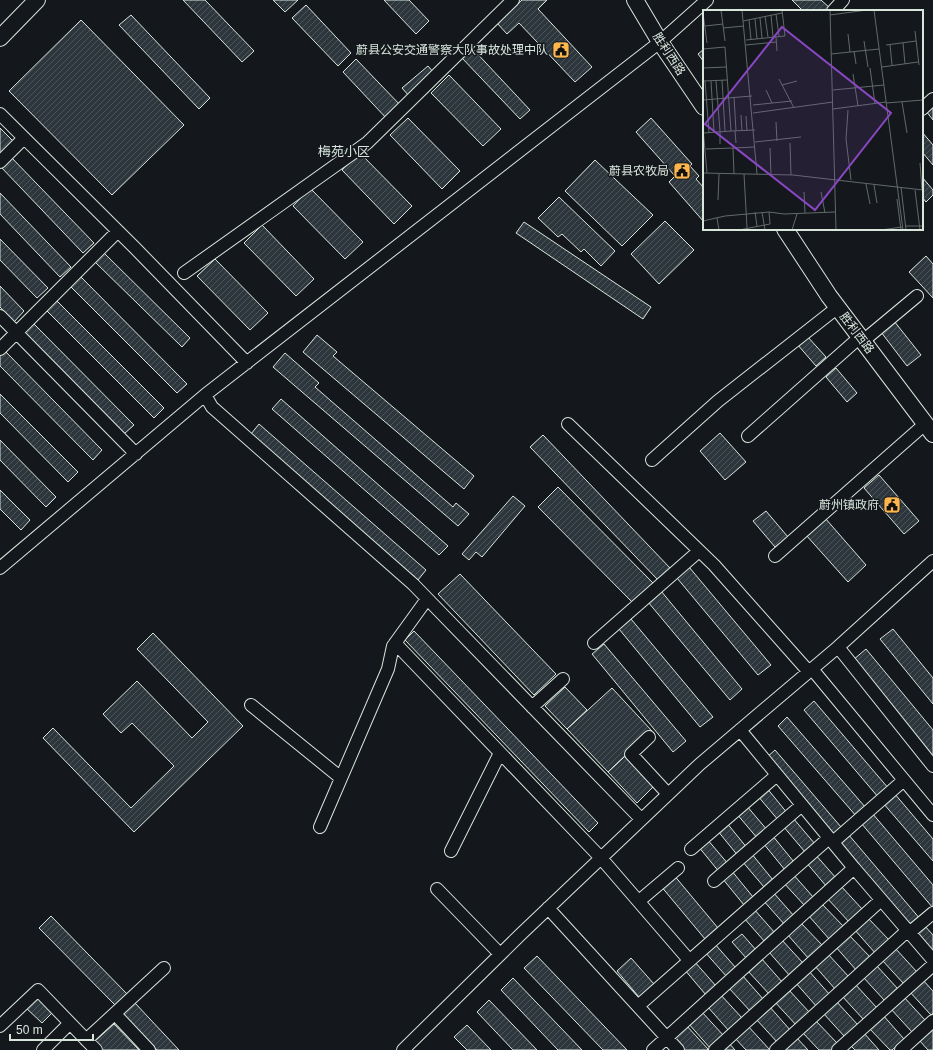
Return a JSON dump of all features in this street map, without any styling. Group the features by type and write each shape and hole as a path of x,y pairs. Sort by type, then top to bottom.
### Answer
{"main road":[{"path":"0,38 38,0"},
{"name":"胜利西路","path":"635,0 660,42 703,106"},
{"name":"胜利西路","path":"786,230 838,307 929,429"}],"street":[{"path":"184,273 367,143 514,0"},
{"path":"0,568 205,395 660,42 708,0"},
{"path":"834,10 843,0"},
{"path":"923,107 933,99"},
{"path":"0,114 118,230 247,363"},
{"path":"0,162 24,138"},
{"path":"0,349 118,230"},
{"path":"748,436 862,339 917,296"},
{"path":"652,460 718,401 838,307"},
{"path":"0,316 136,454"},
{"path":"205,395 212,407 413,584 641,819"},
{"path":"568,424 714,565 811,670 933,815"},
{"path":"775,556 929,429"},
{"path":"594,643 699,551"},
{"path":"403,1050 500,954 700,764 838,647 933,561"},
{"path":"320,827 388,669 393,646 428,599"},
{"path":"395,643 601,858 690,960"},
{"path":"838,647 933,766"},
{"path":"532,707 563,678"},
{"path":"251,704 341,778"},
{"path":"740,730 854,868 933,960"},
{"path":"649,737 631,754 668,794"},
{"path":"451,851 500,753"},
{"path":"691,849 777,775"},
{"path":"638,1006 831,840 904,780"},
{"path":"714,881 802,805"},
{"path":"638,902 678,868"},
{"path":"653,1050 854,868"},
{"path":"437,888 500,954"},
{"path":"715,1050 881,900"},
{"path":"548,908 678,1050"},
{"path":"776,1050 908,932 933,912"},
{"path":"838,1050 933,965"},
{"path":"86,1040 164,968"},
{"path":"0,1026 38,990 96,1050"},
{"path":"115,1014 149,1050"},
{"path":"901,1050 933,1021"},
{"path":"43,1050 70,1023"}],"building":[{"path":"183,0 205,0 254,51 242,62"},
{"path":"273,0 298,0 285,12"},
{"path":"384,0 409,0 429,21 416,34"},
{"name":"蔚县公安交通警察大队事故处理中队","path":"522,0 547,0 538,9 592,67 575,82 519,23 507,34 497,23"},
{"path":"792,0 821,0 831,9 830,10 802,10"},
{"path":"306,5 351,53 338,66 292,18"},
{"path":"131,15 210,98 199,109 119,25"},
{"path":"81,20 184,125 112,195 9,91"},
{"path":"471,47 530,110 520,119 461,57"},
{"path":"703,50 703,61 698,54"},
{"path":"356,59 402,107 388,120 343,72"},
{"path":"428,66 435,74 409,96 402,88"},
{"path":"449,75 501,129 483,146 431,93"},
{"path":"933,105 933,120 926,111"},
{"path":"408,118 460,171 442,189 390,135"},
{"name":"蔚县农牧局","path":"651,118 692,164 690,166 699,176 696,179 703,187 703,221 669,182 675,176 636,132"},
{"path":"0,128 13,141 0,154"},
{"path":"923,133 933,145 933,165 923,153"},
{"path":"360,153 412,206 394,224 342,170"},
{"path":"10,156 94,243 83,253 0,166"},
{"path":"595,160 653,215 622,246 565,191"},
{"path":"923,178 933,190 933,195 926,202 923,198"},
{"path":"310,188 363,242 345,259 293,206"},
{"path":"0,193 71,267 60,277 0,214"},
{"path":"559,197 615,251 601,266 584,249 581,252 562,234 558,237 538,218"},
{"path":"665,221 694,250 659,284 631,254"},
{"path":"524,222 651,307 643,319 516,233"},
{"path":"262,225 314,279 296,296 244,243"},
{"path":"0,239 48,288 37,298 0,260"},
{"path":"104,253 190,338 182,347 95,262"},
{"path":"926,256 933,264 933,298 909,272"},
{"path":"215,259 268,313 250,330 197,276"},
{"path":"80,276 187,384 177,393 70,286"},
{"path":"0,286 24,311 14,322 0,307"},
{"path":"57,301 164,408 154,418 47,311"},
{"path":"894,321 921,355 907,366 881,332"},
{"path":"33,323 134,425 124,434 23,333"},
{"path":"317,335 337,352 333,356 474,476 464,489 303,352"},
{"path":"807,336 826,357 816,366 797,344"},
{"path":"5,351 102,450 93,460 0,366 0,356"},
{"path":"285,353 319,383 315,387 453,507 456,503 469,514 458,526 273,367"},
{"path":"836,368 857,393 847,402 826,377"},
{"path":"0,394 78,472 68,482 0,413"},
{"path":"281,399 448,546 439,555 272,409"},
{"path":"259,424 426,570 418,580 251,434"},
{"path":"720,433 746,462 725,480 700,451"},
{"path":"543,435 671,569 659,581 530,447"},
{"path":"0,440 56,497 46,507 0,460"},
{"name":"蔚州镇政府","path":"879,475 919,521 904,534 864,488"},
{"path":"558,487 654,584 634,604 538,507"},
{"path":"0,490 30,520 21,530 0,509"},
{"path":"513,496 525,506 482,557 476,552 469,560 462,554"},
{"path":"766,511 788,537 775,547 753,521"},
{"path":"825,518 866,565 848,582 806,535"},
{"path":"689,567 771,665 758,675 677,578"},
{"path":"460,574 556,674 534,695 438,594"},
{"path":"661,591 742,689 730,700 648,602"},
{"path":"631,619 713,717 700,727 619,629"},
{"path":"893,629 933,678 933,704 880,639"},
{"path":"414,631 598,823 589,832 405,640"},
{"path":"153,633 243,726 134,832 43,738 53,728 131,808 174,766 132,723 121,733 103,714 137,681 192,738 208,722 137,649"},
{"path":"604,644 686,741 673,752 592,654"},
{"path":"866,649 933,730 933,757 853,660"},
{"path":"565,687 587,710 567,729 545,706"},
{"path":"612,688 652,731 608,772 567,729"},
{"path":"814,701 889,789 879,798 804,710"},
{"path":"787,717 866,808 857,817 778,726"},
{"path":"775,750 841,827 832,835 766,758"},
{"path":"627,754 656,784 637,803 608,772"},
{"path":"766,787 788,814 779,821 757,795"},
{"path":"894,793 933,839 933,861 883,803"},
{"path":"746,805 768,831 758,839 736,813"},
{"path":"872,813 933,885 933,908 861,823"},
{"path":"793,818 815,844 805,852 783,826"},
{"path":"726,822 748,849 739,857 717,830"},
{"path":"848,834 921,920 910,929 837,844"},
{"path":"772,835 794,862 785,870 763,843"},
{"path":"707,839 729,865 720,873 698,846"},
{"path":"751,853 773,880 764,887 742,861"},
{"path":"814,853 836,878 827,887 805,861"},
{"path":"731,870 753,897 744,905 722,878"},
{"path":"792,873 814,898 805,906 782,881"},
{"path":"673,874 718,928 705,939 660,885"},
{"path":"841,886 863,910 850,923 827,898"},
{"path":"772,891 794,916 785,925 762,899"},
{"path":"821,903 844,927 830,940 808,915"},
{"path":"753,908 775,933 765,942 743,917"},
{"path":"51,916 128,995 116,1006 39,928"},
{"path":"867,917 890,941 876,954 854,929"},
{"path":"800,922 823,946 809,959 787,934"},
{"path":"923,924 933,935 933,954 914,933"},
{"path":"742,934 757,951 747,959 732,942"},
{"path":"848,934 871,958 857,971 835,946"},
{"path":"781,939 803,963 790,976 768,951"},
{"path":"714,943 736,968 727,977 704,951"},
{"path":"895,948 917,972 904,984 882,960"},
{"path":"827,953 849,977 836,990 814,965"},
{"path":"537,956 627,1050 603,1050 524,968"},
{"path":"631,958 654,984 639,997 617,971"},
{"path":"761,958 783,983 770,995 747,970"},
{"path":"694,961 716,986 706,995 684,969"},
{"path":"876,965 898,989 885,1001 863,977"},
{"path":"808,970 830,995 817,1007 795,982"},
{"path":"742,975 764,1000 751,1012 728,987"},
{"path":"513,978 582,1050 558,1050 501,990"},
{"path":"922,979 933,991 933,1013 931,1015 909,991"},
{"path":"855,984 877,1008 864,1020 842,996"},
{"path":"788,989 810,1013 797,1026 774,1001"},
{"path":"720,994 743,1019 729,1031 707,1006"},
{"path":"37,995 53,1012 42,1023 25,1007"},
{"path":"903,996 925,1020 912,1032 890,1008"},
{"path":"489,1000 537,1050 513,1050 477,1012"},
{"path":"836,1001 858,1025 845,1037 823,1013"},
{"path":"135,1003 179,1050 157,1050 123,1014"},
{"path":"769,1006 791,1031 778,1043 755,1018"},
{"path":"701,1011 724,1036 710,1048 688,1023"},
{"path":"882,1014 904,1039 892,1050 890,1050 868,1027"},
{"path":"815,1020 838,1044 831,1050 819,1050 802,1032"},
{"path":"114,1024 139,1050 102,1050 94,1042"},
{"path":"467,1025 491,1050 467,1050 454,1037"},
{"path":"686,1025 708,1049 707,1050 684,1050 672,1037"},
{"path":"747,1025 770,1050 746,1050 734,1037"},
{"path":"932,1028 933,1050 928,1050 919,1040"},
{"path":"863,1032 879,1050 855,1050 849,1044"},
{"path":"796,1037 808,1050 784,1050"},
{"path":"728,1042 735,1050 720,1050"}],"place":[{"name":"蔚县公安交通警察大队事故处理中队","path":"561,50"},
{"name":"蔚县农牧局","path":"682,171"},
{"name":"蔚州镇政府","path":"892,505"}],"district":[{"name":"梅苑小区","path":"344,151"}]}
